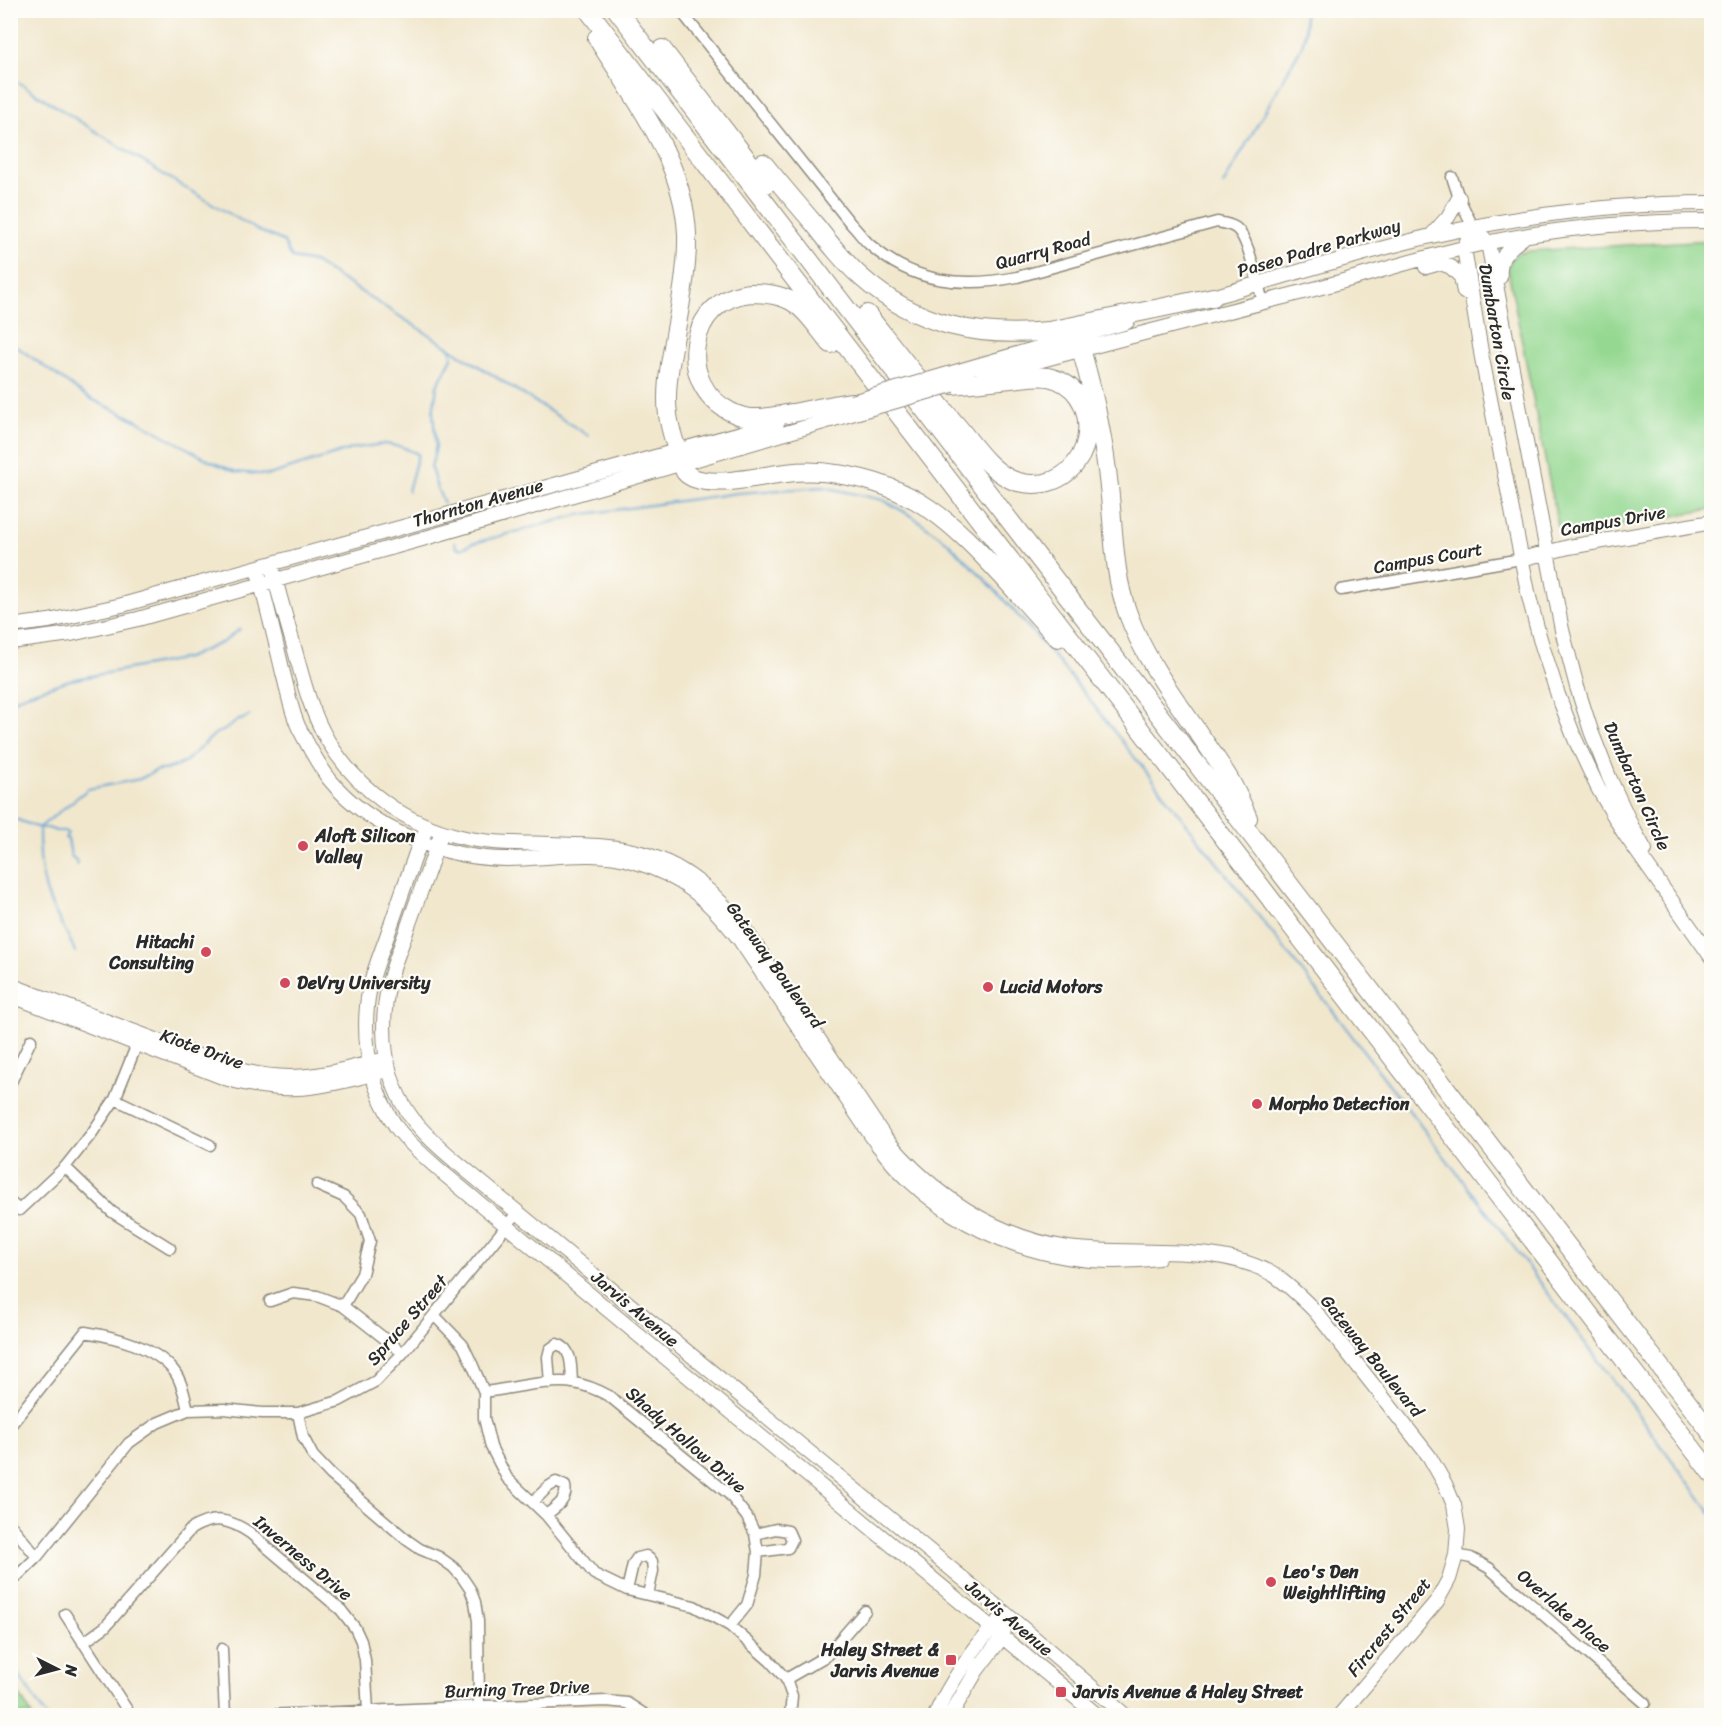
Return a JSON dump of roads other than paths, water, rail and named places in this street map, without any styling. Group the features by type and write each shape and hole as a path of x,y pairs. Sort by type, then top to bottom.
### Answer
{"highway":[{"path":"580,10 664,148 680,188 687,233 686,257 667,392 668,414 685,472 697,480 708,481 787,473 811,472 843,475 884,485 929,508 950,523 970,542 1162,756"},
{"path":"588,10 1712,1473"},
{"path":"617,10 1712,1434"},
{"path":"630,10 732,139 944,421 1712,1421"},
{"path":"732,139 760,159 844,261 863,279 902,306 943,323 986,332 1049,331 1213,297"},
{"path":"848,291 948,416 998,472 1012,480 1026,484 1040,484 1054,481 1078,463 1085,447 1088,430 1086,415 1080,401 1060,381 1046,377 949,380"},
{"path":"855,407 752,418 720,407 707,394 698,379 694,361 695,342 702,324 713,310 727,300 745,294 778,295 792,302 959,491"},
{"path":"1078,343 1092,388 1105,450 1120,587 1127,612 1153,665 1230,779 1248,818"}],"main road":[{"path":"1431,236 1448,217 1459,198"},
{"name":"Paseo Padre Parkway","path":"949,380 1078,343 1213,297 1431,236 1473,227 1586,210 1712,203"},
{"name":"Paseo Padre Parkway","path":"1078,343 1263,302 1488,243 1525,236 1641,223 1712,221"},
{"name":"Dumbarton Circle","path":"1690,929 1632,827 1609,777 1577,687 1562,630 1488,243 1473,227 1464,248 1482,358 1521,559 1540,639 1558,695 1598,788 1627,839 1690,929 1712,958"},
{"path":"1502,309 1499,267 1503,256 1525,236"},
{"path":"1308,291 1318,294 1440,263 1451,267 1461,277 1475,351 1482,358"},
{"name":"Thornton Avenue","path":"10,626 84,614 680,457 949,380"},
{"name":"Thornton Avenue","path":"10,642 103,627 261,584 487,520 680,457"},
{"name":"Campus Drive","path":"1521,559 1547,552 1712,522"},
{"name":"Gateway Boulevard","path":"271,564 303,682 315,714 328,741 370,791 398,813 441,832 482,840 625,849 658,859 684,871 708,888 729,909 748,934 885,1138 904,1162 943,1196 980,1219 1035,1240 1068,1248 1210,1256 1248,1263 1274,1275 1316,1311 1435,1465 1454,1505 1458,1530 1456,1555"},
{"name":"Gateway Boulevard","path":"257,568 298,726 318,764 351,802 396,830 436,848 479,857 507,859 604,856 632,861 679,880 701,896 722,916 884,1152 920,1190 946,1210 975,1228 1004,1241 1066,1258 1137,1261 1184,1254"},
{"name":"Jarvis Avenue","path":"427,827 373,976 367,1006 370,1069 381,1099 397,1127 411,1144 506,1226 1098,1716"},
{"name":"Jarvis Avenue","path":"441,832 390,980 385,1007 387,1065 397,1091 411,1117 431,1140 517,1213 1006,1614 1126,1716"},
{"name":"Kiote Drive","path":"10,985 225,1078 249,1085 275,1089 323,1086 387,1065"},
{"name":"Kiote Drive","path":"10,996 139,1039"},
{"name":"Fircrest Street","path":"1339,1716 1437,1601 1449,1579 1456,1555"},
{"path":"950,1716 1006,1614"},
{"path":"935,1716 948,1691 998,1632"}],"street":[{"name":"Quarry Road","path":"680,10 851,224 869,244 889,260 911,272 938,280 964,283 992,282 1217,222 1229,224 1238,230 1245,242 1263,302"},
{"path":"1452,177 1473,227"},
{"name":"Campus Court","path":"1341,590 1521,559"},
{"path":"10,1202 19,1210 65,1167 92,1133 115,1099 139,1039"},
{"path":"10,1084 31,1040"},
{"path":"115,1099 210,1144"},
{"path":"65,1167 112,1212 170,1248"},
{"path":"317,1185 344,1197 362,1214 370,1241 362,1274 343,1306"},
{"name":"Spruce Street","path":"10,1583 37,1557 129,1443 157,1423 188,1410 224,1409 262,1413 298,1413 339,1401 376,1381 403,1353 517,1213"},
{"path":"270,1301 293,1293 317,1296 343,1306 403,1353"},
{"path":"434,1316 463,1345 484,1392 484,1418 491,1447 507,1478 546,1515 594,1574 627,1590 694,1606 730,1626 770,1661 786,1679 792,1696 790,1716"},
{"path":"10,1426 85,1332 109,1336 150,1350 175,1371 188,1410"},
{"path":"550,1383 548,1357 550,1349 557,1344 564,1346 569,1353 572,1383"},
{"name":"Shady Hollow Drive","path":"484,1392 550,1383 572,1383 590,1387 609,1396 730,1495 747,1517 755,1534 758,1552 756,1575 747,1605 730,1626"},
{"path":"298,1413 303,1437 313,1456 331,1475 407,1540 420,1549 439,1557 462,1577 475,1602 478,1621 480,1707"},
{"path":"533,1502 556,1482 565,1486 566,1494 563,1501 546,1515"},
{"name":"Inverness Drive","path":"83,1643 105,1627 192,1529 202,1522 225,1521 238,1525 250,1533 341,1610 355,1628 361,1641 365,1660 368,1711"},
{"path":"10,1524 37,1557"},
{"path":"755,1534 776,1530 788,1531 792,1540 788,1548 758,1552"},
{"name":"Overlake Place","path":"1456,1555 1471,1558 1489,1568 1645,1703"},
{"path":"627,1590 633,1564 637,1558 646,1556 652,1561 653,1570 648,1595"},
{"path":"786,1679 826,1656 865,1611"},
{"path":"65,1614 130,1716"},
{"path":"222,1649 225,1716"},
{"name":"Burning Tree Drive","path":"241,1716 606,1701 627,1703 647,1716"}],"waterway":[{"path":"1223,185 1302,46 1305,28 1303,10"},
{"path":"10,77 169,178 257,230 283,241 292,258 314,262 589,436"},
{"path":"10,342 87,397 140,422 210,461 236,472 269,475 355,448 385,444 402,447 418,454 408,491"},
{"path":"444,503 431,468 436,446 433,413 437,386 452,358 451,348"},
{"path":"455,542 456,547 461,549 471,544 578,515 738,493 824,487 883,500 912,516 945,540 984,578 1034,633 1084,693 1326,1002 1513,1246 1712,1514"},
{"path":"10,702 70,680 187,658 223,642 240,629"},
{"path":"75,952 46,890 40,859 39,828 88,789 140,779 157,770 177,766 185,762 216,733 250,715"},
{"path":"10,817 39,828 68,833 65,838 68,839 71,856 76,860 77,865"},
{"path":"10,1662 46,1716"}],"place":[{"name":"Aloft Silicon Valley","path":"303,846"},
{"name":"Hitachi Consulting","path":"206,952"},
{"name":"DeVry University","path":"285,983"},
{"name":"Lucid Motors","path":"988,987"},
{"name":"Morpho Detection","path":"1257,1104"},
{"name":"Leo's Den Weightlifting","path":"1271,1582"},
{"name":"Haley Street & Jarvis Avenue","path":"951,1660"},
{"name":"Jarvis Avenue & Haley Street","path":"1061,1692"}]}
